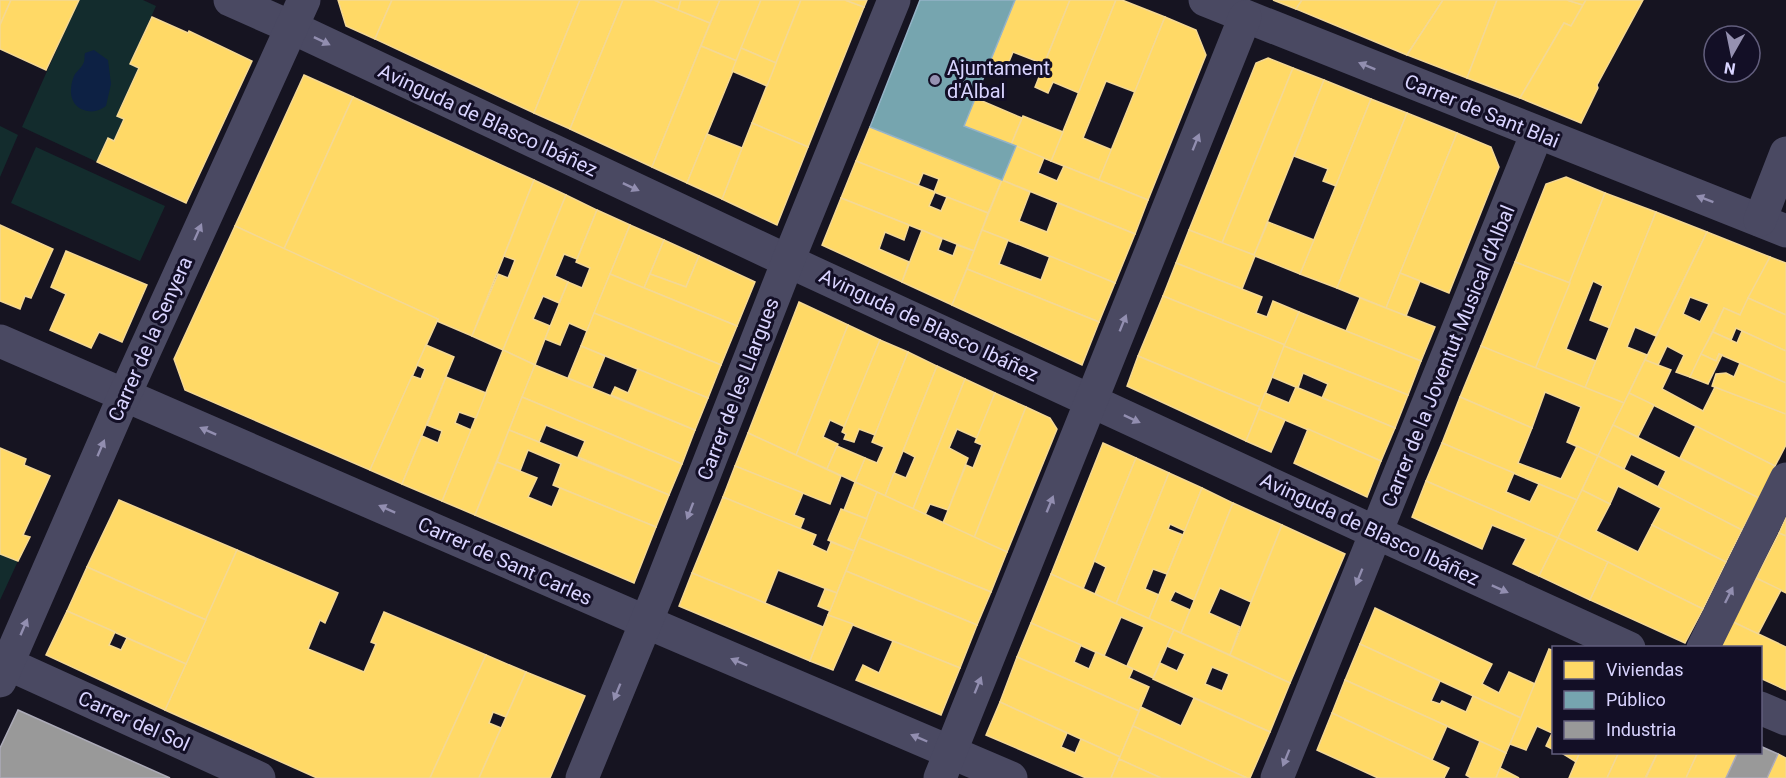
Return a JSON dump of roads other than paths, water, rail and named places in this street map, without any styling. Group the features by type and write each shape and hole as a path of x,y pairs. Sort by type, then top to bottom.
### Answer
{"street":[{"name":"Avinguda de Blasco Ibáñez","path":"230,0 298,13 788,261 1625,646"},
{"name":"Carrer de les Llargues","path":"582,778 894,0"},
{"name":"Carrer de Sant Blai","path":"1205,0 1773,225"},
{"name":"Carrer de la Senyera","path":"4,672 125,394 298,13"},
{"path":"945,765 1245,17"},
{"name":"Carrer de la Joventut Musical d'Albal","path":"1277,778 1538,133"},
{"path":"1773,225 1786,153"},
{"name":"Carrer de Sant Carles","path":"0,341 646,622 945,765 1011,778"},
{"path":"1704,646 1786,479"},
{"name":"Carrer del Sol","path":"4,672 259,778"},
{"path":"1762,708 1786,719"}],"water":[{"path":"94,50 108,60 111,84 106,106 90,111 79,108 75,104 71,89 75,74 84,62 85,53"}],"place":[{"name":"Ajuntament d'Albal","path":"935,80"}]}
